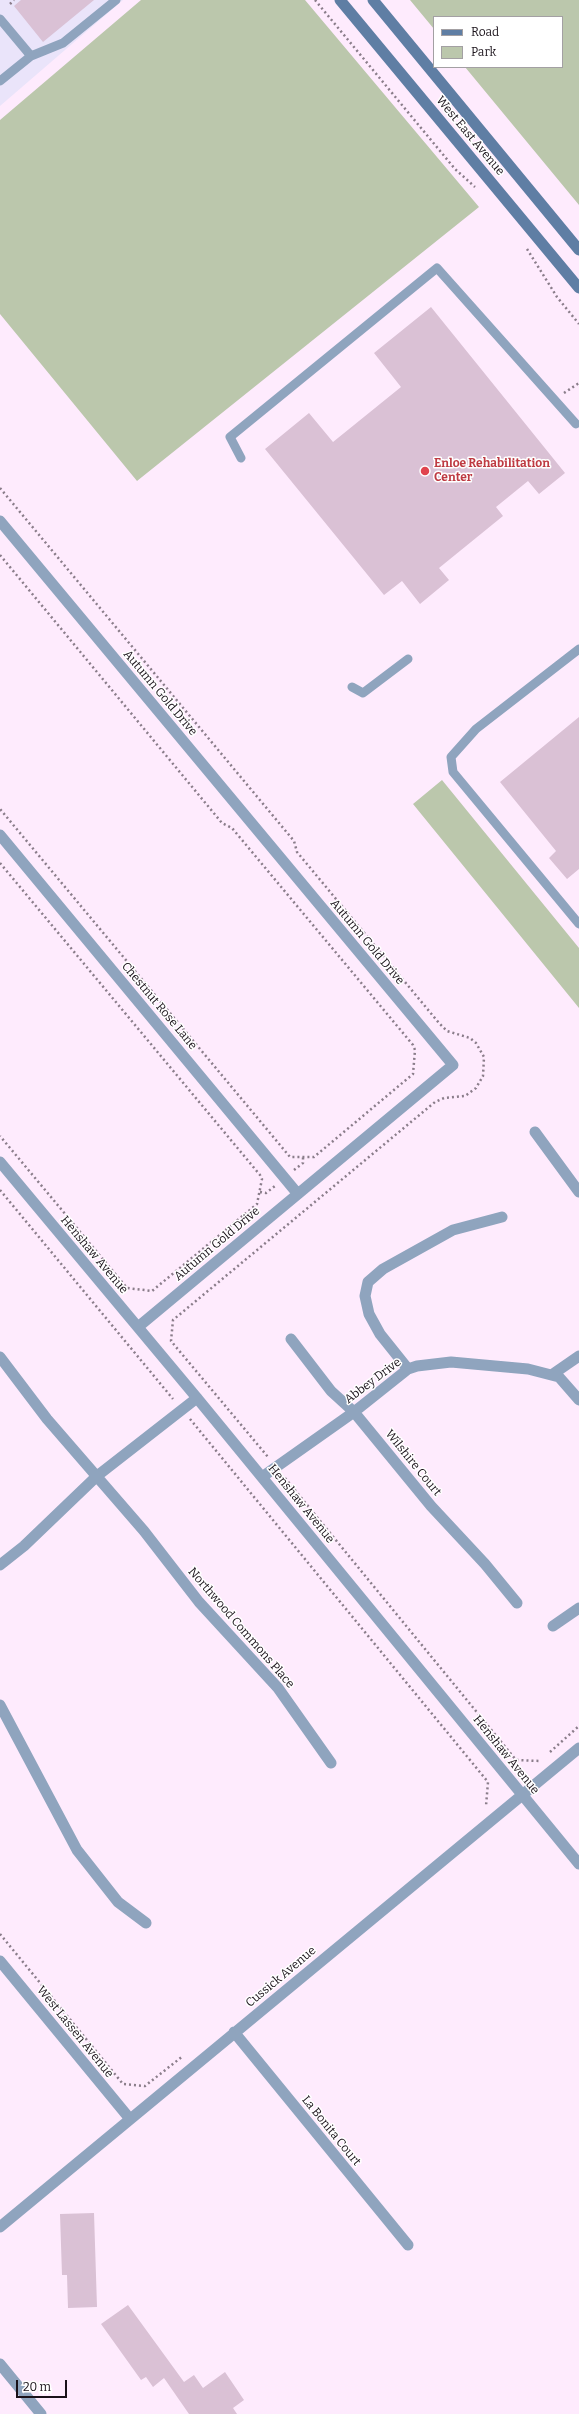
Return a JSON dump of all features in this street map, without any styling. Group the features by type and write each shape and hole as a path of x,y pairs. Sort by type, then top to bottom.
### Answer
{"main road":[{"name":"West East Avenue","path":"340,0 579,288"},
{"name":"West East Avenue","path":"372,0 579,250"}],"street":[{"name":"Autumn Gold Drive","path":"0,521 453,1065 138,1327"},
{"name":"Chestnut Rose Lane","path":"0,835 297,1194"},
{"path":"535,1132 579,1192"},
{"name":"Henshaw Avenue","path":"0,1162 262,1477 579,1864"},
{"path":"408,1370 380,1334 369,1314 365,1296 368,1282 378,1273 407,1255 453,1230 502,1217"},
{"name":"Wilshire Court","path":"291,1339 331,1392 354,1412 427,1501 485,1564 517,1603"},
{"path":"553,1374 579,1356"},
{"name":"Northwood Commons Place","path":"0,1357 47,1419 144,1531 199,1602 278,1688 331,1763"},
{"name":"Abbey Drive","path":"262,1477 354,1412 408,1370 428,1364 451,1362 512,1366 553,1374 563,1381 579,1400"},
{"path":"0,1565 24,1546 97,1476 196,1398"},
{"path":"553,1626 579,1608"},
{"path":"0,1705 77,1850 118,1902 146,1922"},
{"name":"Cussick Avenue","path":"0,2227 579,1748"},
{"name":"West Lassen Avenue","path":"0,1961 130,2120"},
{"name":"La Bonita Court","path":"234,2032 408,2245"},
{"path":"0,2364 41,2414"}],"lane":[{"path":"0,81 31,56 63,44 116,0"},
{"path":"0,19 31,56"},
{"path":"241,458 230,437 437,268 576,424"},
{"path":"579,648 476,729 451,757 453,772 579,924"},
{"path":"352,687 363,693 408,659"}],"path":[{"path":"10,4 14,0"},
{"path":"315,0 455,169 479,191"},
{"path":"525,247 557,297 579,324"},
{"path":"560,393 568,392 579,383"},
{"path":"0,488 294,841 297,852 439,1023 447,1031 470,1038 476,1043 484,1057 483,1076 476,1088 465,1096 444,1098 435,1102 173,1320 171,1341 516,1760 540,1761 579,1726"},
{"path":"0,555 222,823 232,828 413,1045 415,1050 414,1074 314,1157 290,1157 0,809"},
{"path":"0,863 260,1175 262,1179 257,1204 152,1291 127,1288 0,1136"},
{"path":"0,1190 488,1782 487,1805 481,1810"},
{"path":"0,1934 123,2084 145,2086 187,2052"}],"shaded area":[{"path":"0,0 123,0 0,106"}],"green space":[{"path":"141,0 305,0 479,207 137,481 0,314 0,120"},
{"path":"410,0 579,0 579,205 466,68 563,68 563,16 433,16 433,28"},
{"path":"442,780 579,948 579,1008 413,804"}],"building":[{"path":"21,0 94,0 43,42 14,6"},
{"path":"431,307 565,473 539,494 528,481 496,507 503,516 439,568 449,580 420,604 402,581 384,595 265,449 309,413 333,442 401,387 374,353"},
{"path":"579,717 579,869 567,879 549,858 556,851 500,782"},
{"path":"94,2213 97,2307 68,2308 67,2275 62,2275 60,2214"},
{"path":"128,2305 184,2382 194,2375 203,2388 225,2372 244,2400 233,2408 237,2414 189,2414 164,2378 153,2387 146,2377 141,2380 101,2324"}],"place":[{"name":"Enloe Rehabilitation Center","path":"425,471"}]}
